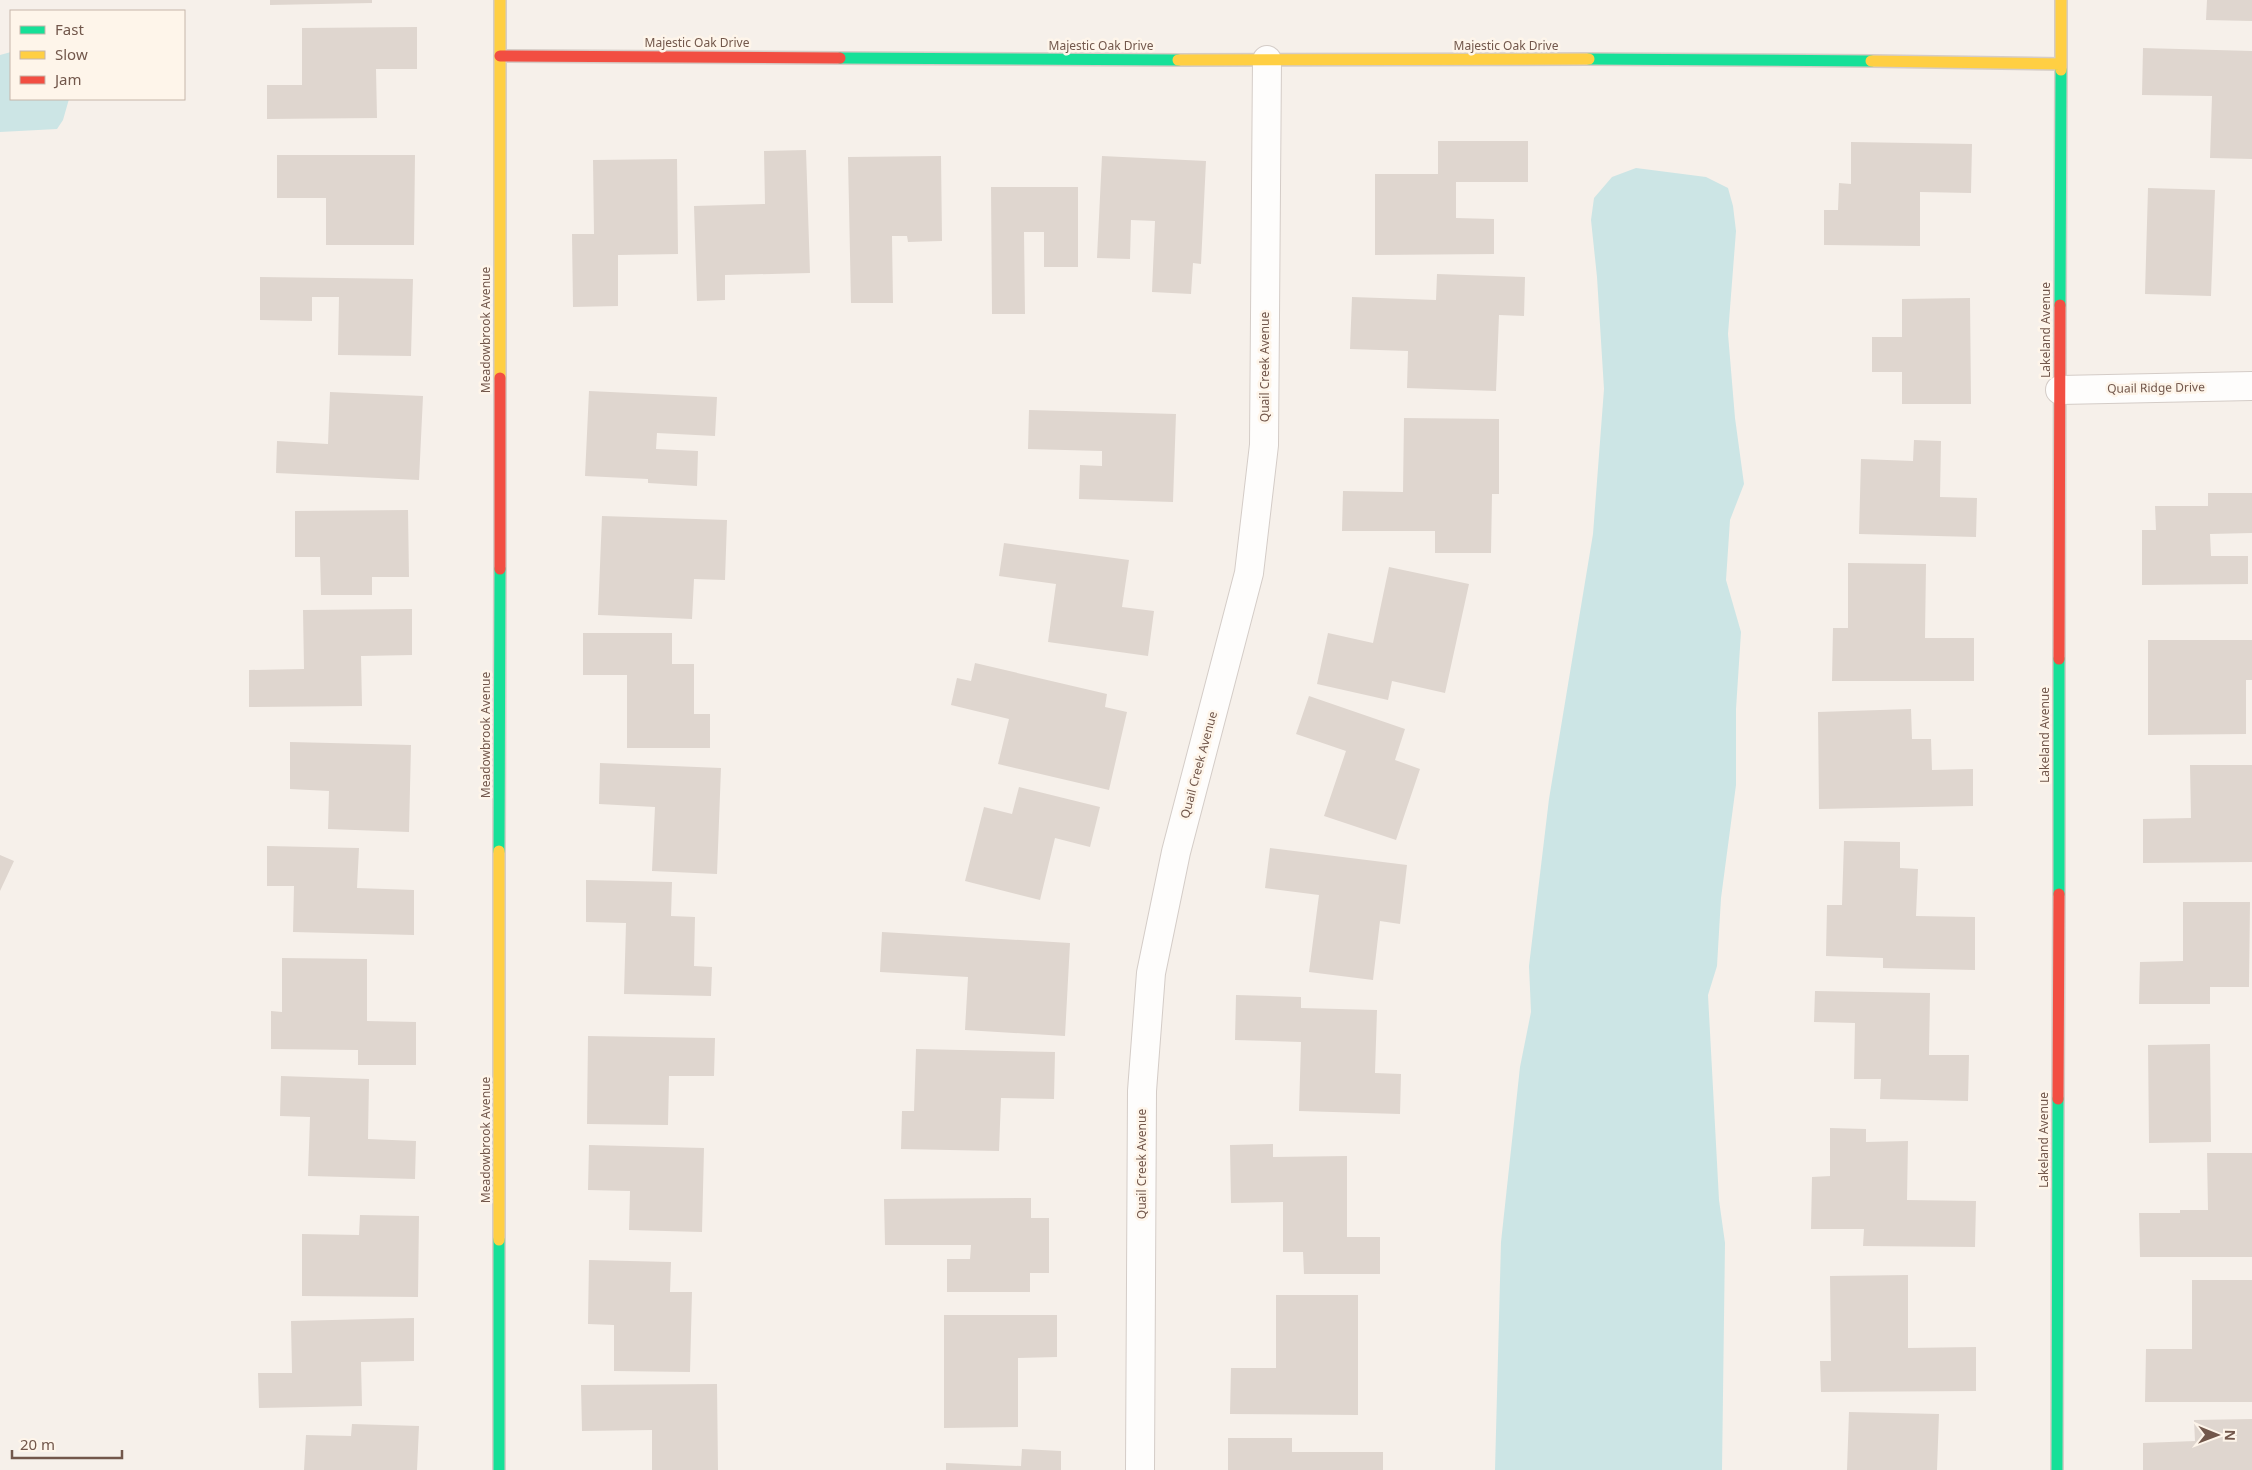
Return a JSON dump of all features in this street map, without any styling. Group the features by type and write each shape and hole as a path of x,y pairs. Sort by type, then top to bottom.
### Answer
{"street":[{"name":"Meadowbrook Avenue","path":"499,1470 500,0"},
{"name":"Lakeland Avenue","path":"2057,1470 2061,0"},
{"name":"Majestic Oak Drive","path":"500,56 1267,60 1703,59 2060,64"},
{"name":"Quail Creek Avenue","path":"1140,1470 1142,1091 1150,973 1176,852 1249,573 1264,445 1267,60"},
{"name":"Quail Ridge Drive","path":"2060,390 2252,386"}],"water":[{"path":"10,52 10,100 69,100 63,120 57,129 0,132 0,55"},
{"path":"1636,168 1706,177 1728,188 1733,206 1736,231 1728,334 1735,418 1744,484 1730,520 1726,580 1741,632 1736,709 1736,785 1721,898 1717,966 1708,995 1719,1200 1725,1243 1722,1470 1495,1470 1501,1242 1520,1067 1531,1012 1529,966 1549,799 1593,534 1604,389 1597,277 1591,220 1594,198 1612,177"}],"building":[{"path":"270,0 372,0 372,3 270,5"},
{"path":"2207,0 2252,0 2252,21 2206,20"},
{"path":"417,27 417,69 376,69 377,118 267,119 267,85 302,85 302,28"},
{"path":"2143,48 2252,51 2252,159 2210,158 2212,96 2142,95"},
{"path":"1438,141 1528,141 1528,182 1456,182 1456,218 1494,219 1494,254 1375,255 1375,174 1438,174"},
{"path":"1851,142 1972,144 1971,193 1920,192 1920,246 1824,245 1824,210 1838,210 1839,183 1851,184"},
{"path":"806,150 810,273 725,275 725,300 697,301 694,206 765,204 764,151"},
{"path":"277,155 415,155 414,245 326,245 326,198 277,198"},
{"path":"941,156 942,241 908,242 907,236 892,236 893,303 851,303 848,157"},
{"path":"1102,156 1206,161 1201,264 1193,263 1191,294 1152,292 1155,221 1131,220 1130,259 1097,258"},
{"path":"677,159 678,254 618,255 618,306 573,307 572,234 594,234 593,160"},
{"path":"991,187 1078,187 1078,267 1044,267 1044,232 1024,232 1025,314 992,314"},
{"path":"2148,188 2215,190 2211,296 2145,294"},
{"path":"1437,274 1525,277 1524,316 1499,315 1496,391 1407,388 1408,351 1350,349 1352,297 1436,300"},
{"path":"260,277 413,279 411,356 338,355 339,297 312,297 312,321 260,320"},
{"path":"1970,298 1971,404 1902,404 1902,372 1872,372 1872,337 1902,337 1902,299"},
{"path":"589,391 717,397 715,436 657,433 656,449 698,451 697,486 648,483 648,479 585,476"},
{"path":"330,392 423,396 419,480 276,473 277,441 328,444"},
{"path":"1029,410 1176,414 1173,502 1079,499 1080,465 1102,466 1102,451 1028,449"},
{"path":"1404,418 1499,419 1499,494 1492,494 1491,553 1435,553 1435,531 1342,531 1343,491 1403,492"},
{"path":"1914,440 1941,441 1940,497 1977,498 1976,537 1859,534 1861,459 1913,461"},
{"path":"2208,493 2252,493 2252,533 2210,534 2211,556 2248,556 2248,584 2142,585 2142,530 2156,530 2155,506 2208,506"},
{"path":"408,510 409,577 372,577 372,595 321,595 320,557 295,557 295,511"},
{"path":"602,516 727,520 725,580 694,579 692,619 598,615"},
{"path":"1004,543 1129,560 1122,607 1154,611 1148,656 1048,642 1056,584 999,576"},
{"path":"1848,563 1926,564 1925,638 1974,638 1974,681 1832,681 1833,628 1848,628"},
{"path":"1389,567 1469,584 1445,693 1392,681 1388,700 1317,684 1328,633 1373,643"},
{"path":"412,609 412,655 361,656 362,706 249,707 249,670 304,669 303,610"},
{"path":"583,633 672,633 672,664 694,664 694,714 710,714 710,748 627,748 627,675 583,675"},
{"path":"2148,640 2252,640 2252,680 2246,680 2246,734 2148,735"},
{"path":"975,663 1107,694 1105,707 1127,712 1109,790 998,764 1009,719 951,705 957,678 971,681"},
{"path":"1309,696 1405,729 1395,760 1420,769 1396,840 1324,816 1346,751 1296,734"},
{"path":"1911,709 1912,739 1931,739 1932,770 1973,769 1973,806 1819,809 1818,712"},
{"path":"290,742 411,745 409,832 328,829 329,791 290,789"},
{"path":"600,763 721,768 717,874 652,871 655,807 599,804"},
{"path":"2190,765 2252,765 2252,862 2143,863 2143,819 2191,818"},
{"path":"1019,787 1100,807 1090,847 1055,838 1040,900 965,881 984,807 1012,814"},
{"path":"1844,841 1900,842 1900,868 1918,869 1916,916 1975,917 1975,970 1883,968 1883,958 1826,956 1827,905 1842,905"},
{"path":"267,846 359,848 357,888 414,890 414,935 293,932 294,886 267,886"},
{"path":"1270,848 1407,865 1400,924 1380,921 1373,980 1309,972 1319,895 1265,888"},
{"path":"0,855 14,861 0,891"},
{"path":"586,880 672,882 671,916 695,917 694,966 712,967 711,996 624,994 626,923 586,922"},
{"path":"2183,902 2250,902 2249,987 2210,987 2210,1004 2139,1004 2140,962 2183,961"},
{"path":"882,932 1070,943 1065,1036 965,1030 968,977 880,972"},
{"path":"282,958 367,959 367,1021 416,1022 416,1065 358,1065 358,1050 271,1049 271,1011 282,1012"},
{"path":"1815,991 1930,993 1929,1055 1969,1055 1968,1101 1880,1099 1881,1079 1854,1079 1855,1023 1814,1022"},
{"path":"1236,995 1301,997 1301,1008 1377,1010 1375,1073 1401,1074 1400,1114 1299,1111 1301,1042 1235,1040"},
{"path":"588,1036 715,1038 714,1076 669,1076 668,1125 587,1124"},
{"path":"2210,1044 2211,1142 2149,1143 2148,1045"},
{"path":"916,1049 1055,1052 1054,1099 1001,1098 999,1151 901,1149 902,1111 914,1111"},
{"path":"281,1076 369,1079 368,1139 416,1141 415,1179 308,1176 310,1117 280,1116"},
{"path":"1830,1128 1866,1129 1866,1142 1908,1141 1907,1200 1976,1201 1975,1247 1863,1246 1864,1229 1811,1229 1812,1177 1830,1176"},
{"path":"1273,1144 1273,1157 1347,1156 1347,1237 1380,1237 1380,1274 1304,1274 1303,1252 1283,1252 1283,1202 1231,1203 1230,1145"},
{"path":"589,1145 704,1148 702,1232 629,1230 630,1191 588,1190"},
{"path":"2207,1153 2252,1153 2252,1257 2140,1257 2139,1213 2180,1213 2180,1210 2208,1210"},
{"path":"1031,1198 1031,1218 1049,1218 1049,1273 1030,1273 1030,1292 947,1292 947,1259 970,1259 971,1245 885,1245 884,1199"},
{"path":"360,1215 419,1216 418,1297 302,1296 302,1234 359,1235"},
{"path":"589,1260 671,1262 670,1292 692,1292 690,1372 614,1371 614,1325 588,1324"},
{"path":"1908,1275 1908,1348 1976,1347 1976,1391 1821,1392 1820,1361 1831,1361 1830,1276"},
{"path":"2192,1280 2252,1280 2252,1402 2145,1402 2146,1349 2192,1349"},
{"path":"1276,1295 1358,1295 1358,1415 1230,1414 1231,1368 1276,1368"},
{"path":"944,1315 1057,1315 1057,1357 1018,1358 1018,1427 944,1428"},
{"path":"414,1318 414,1361 361,1362 362,1406 259,1408 258,1373 292,1373 291,1321"},
{"path":"717,1384 718,1470 652,1470 652,1430 582,1431 581,1385"},
{"path":"1849,1412 1939,1414 1937,1470 1847,1470"},
{"path":"2252,1419 2252,1470 2143,1470 2143,1443 2195,1441 2194,1420"},
{"path":"352,1424 419,1426 417,1470 304,1470 306,1435 351,1436"},
{"path":"1228,1438 1292,1438 1292,1452 1383,1452 1383,1470 1228,1470"},
{"path":"1022,1449 1061,1451 1061,1470 946,1470 946,1463 1021,1466"}],"traffic: fast":[{"path":"840,58 1178,60"},
{"path":"1589,59 1871,61"},
{"path":"2060,305 2061,70"},
{"path":"499,851 500,569"},
{"path":"2059,659 2059,894"},
{"path":"2057,1470 2058,1099"},
{"path":"499,1240 499,1470"}],"traffic: slow":[{"path":"500,0 500,378"},
{"path":"2061,0 2061,70"},
{"path":"1178,60 1589,59"},
{"path":"1871,61 2060,64"},
{"path":"499,851 499,1240"}],"traffic: jam":[{"path":"500,56 840,58"},
{"path":"2059,659 2060,305"},
{"path":"500,378 500,569"},
{"path":"2058,1099 2059,894"}]}
